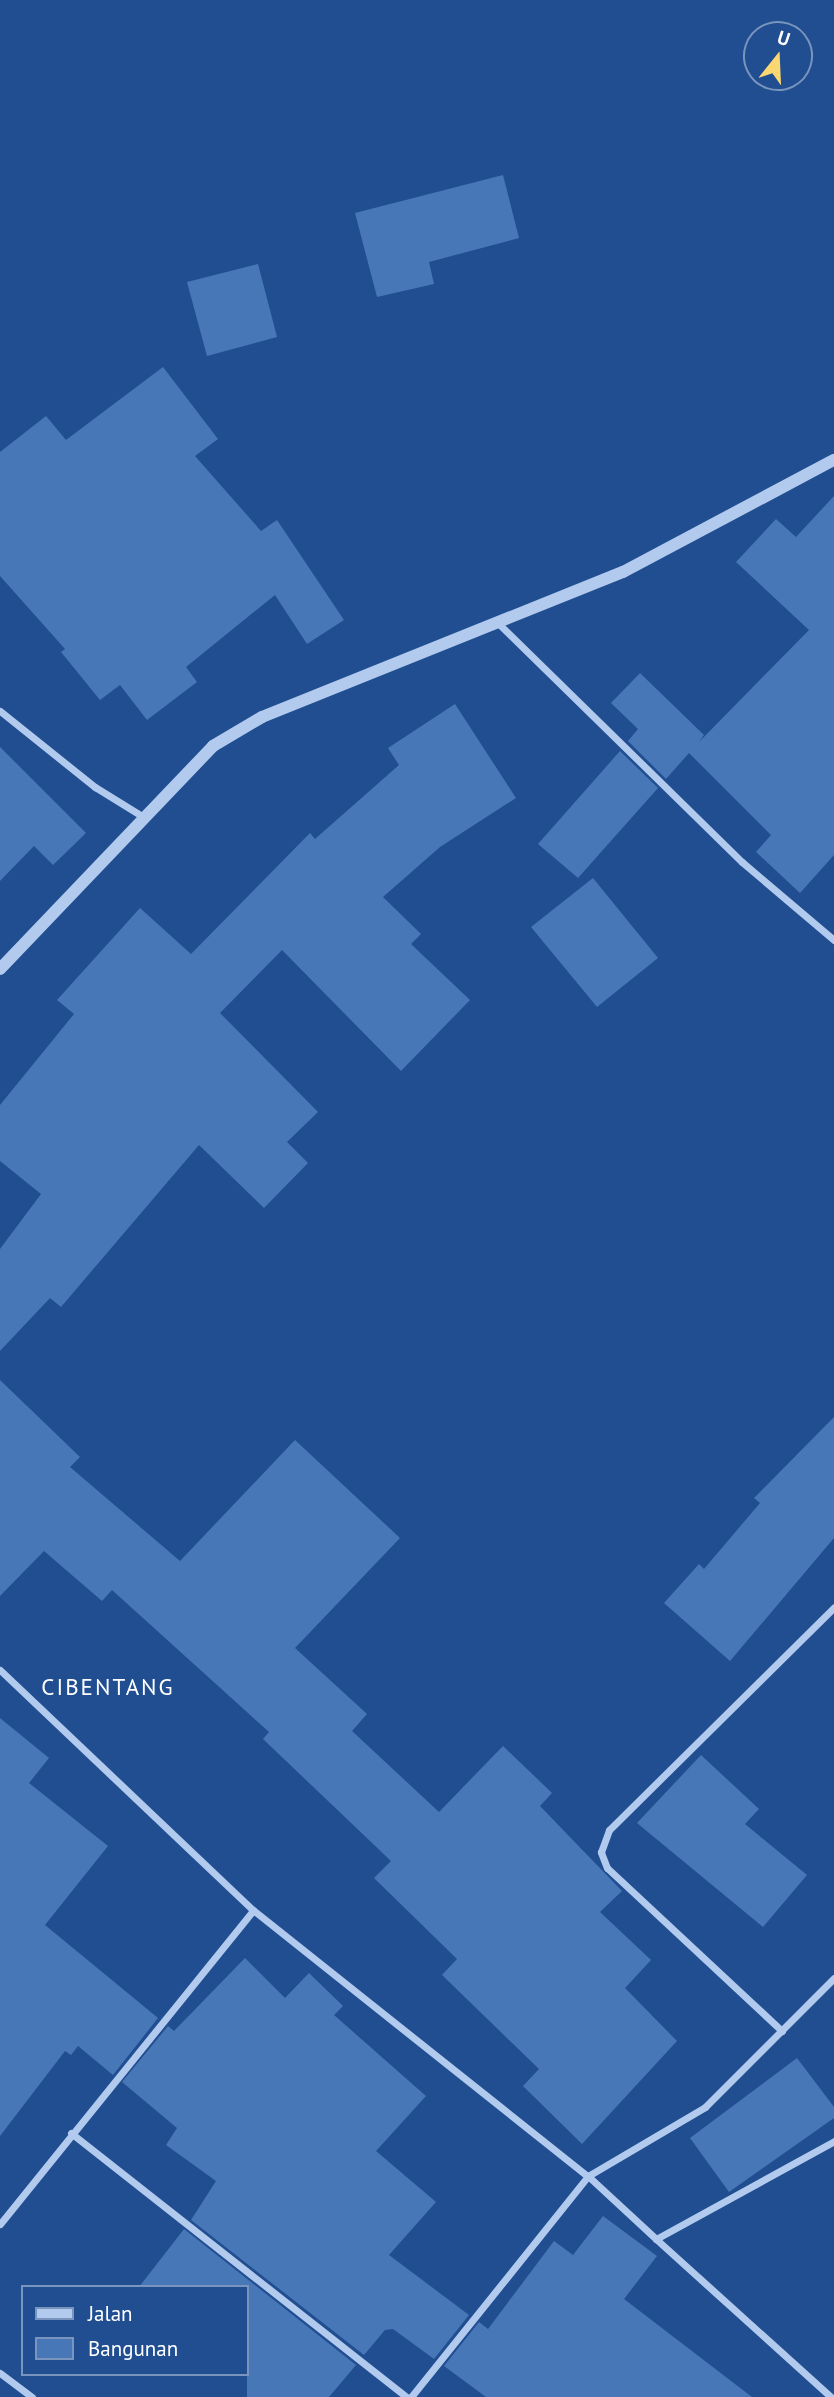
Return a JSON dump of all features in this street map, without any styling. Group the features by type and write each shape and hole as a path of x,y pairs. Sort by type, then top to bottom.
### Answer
{"street":[{"path":"0,969 213,746 262,717 623,572 834,460"},
{"path":"499,624 742,862 834,940"},
{"path":"0,711 95,787 145,818"},
{"path":"782,2031 607,1868 601,1852 610,1830 834,1607"},
{"path":"0,1670 253,1909 589,2176 831,2397"},
{"path":"0,2224 253,1909"},
{"path":"71,2133 409,2397 589,2176 705,2107 834,1978"},
{"path":"656,2239 834,2141"},
{"path":"0,2373 32,2397"}],"building":[{"path":"503,175 519,238 429,262 434,284 377,297 355,213"},
{"path":"258,264 277,337 207,356 187,282"},
{"path":"163,367 218,439 195,456 261,531 277,520 344,620 307,644 275,595 186,667 197,682 147,720 120,685 100,700 61,652 65,649 0,576 0,452 46,416 66,440"},
{"path":"834,496 834,855 800,893 756,852 771,835 689,753 666,779 628,741 638,729 611,703 640,673 704,735 699,742 809,630 736,562 776,519 796,537"},
{"path":"455,704 516,798 440,847 383,897 421,934 411,944 470,1000 401,1071 282,950 220,1013 318,1112 287,1142 308,1163 264,1208 199,1145 61,1307 50,1298 0,1351 0,1249 41,1194 0,1161 0,1105 74,1014 57,1000 140,908 191,954 310,833 315,839 399,765 388,748"},
{"path":"0,747 86,833 53,865 34,846 0,881"},
{"path":"620,751 658,788 578,878 538,844"},
{"path":"593,878 658,958 597,1007 531,927"},
{"path":"0,1380 80,1457 70,1467 180,1561 295,1440 400,1538 295,1648 367,1714 352,1731 439,1812 503,1746 552,1793 540,1806 622,1891 600,1912 651,1960 625,1988 677,2041 582,2144 523,2086 539,2069 442,1975 457,1959 374,1878 391,1861 263,1739 269,1732 112,1590 102,1601 44,1551 0,1596"},
{"path":"834,1417 834,1538 730,1661 664,1603 699,1564 704,1569 760,1503 754,1498"},
{"path":"0,1718 49,1758 29,1783 108,1846 45,1925 158,2018 113,2075 78,2046 71,2055 65,2051 0,2136"},
{"path":"701,1755 759,1809 745,1824 807,1875 763,1927 637,1823"},
{"path":"245,1958 285,1998 309,1973 343,2006 334,2015 426,2096 376,2151 436,2202 389,2255 469,2315 434,2359 393,2329 385,2330 364,2355 191,2220 216,2181 166,2145 177,2128 122,2082 168,2026 174,2031"},
{"path":"797,2058 834,2107 834,2118 729,2192 690,2138"},
{"path":"603,2216 657,2256 624,2299 752,2397 486,2397 444,2366 479,2322 488,2329 554,2241 573,2255"},
{"path":"184,2229 356,2365 329,2397 247,2397 248,2285 141,2285"}],"district":[{"name":"CIBENTANG","path":"108,1687"}]}
